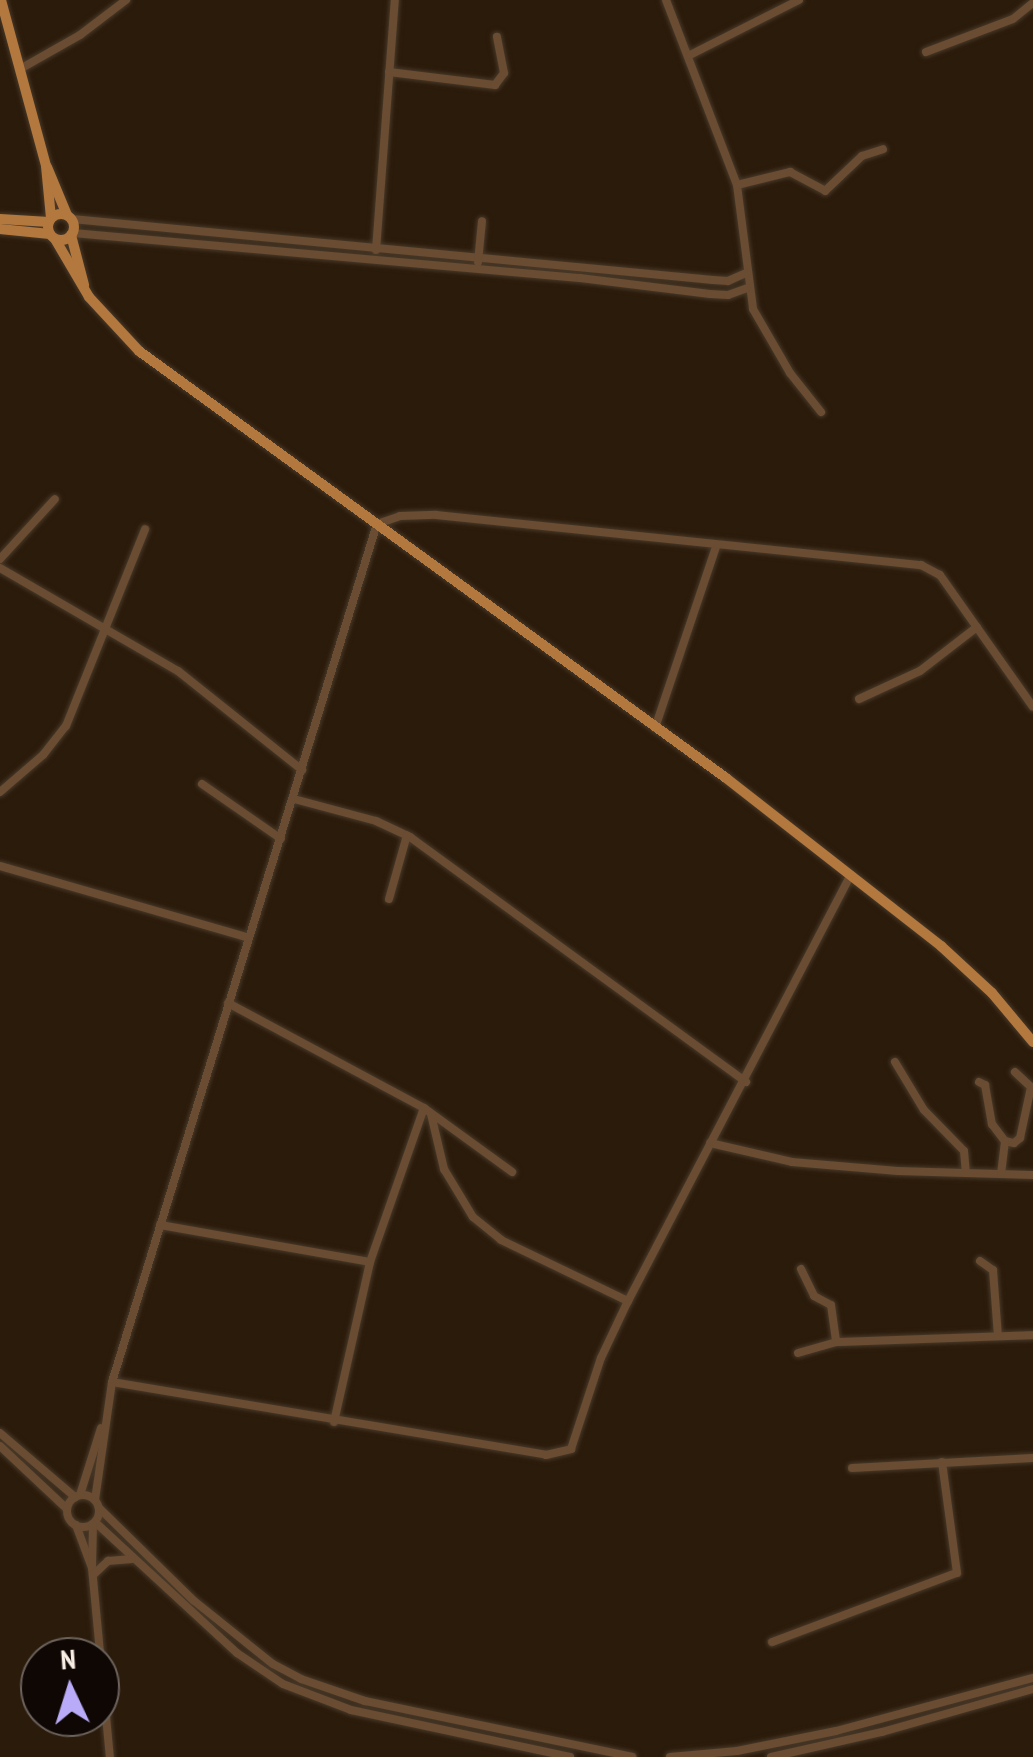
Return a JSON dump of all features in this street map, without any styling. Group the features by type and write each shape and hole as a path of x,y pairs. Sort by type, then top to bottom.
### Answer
{"main road":[{"path":"1,0 46,166 70,217 85,290"},
{"path":"46,166 51,228 85,290 116,330 153,362 655,728 942,946 992,993 1033,1042"},
{"path":"0,230 51,228 70,217"},
{"path":"0,219 72,234"}],"street":[{"path":"20,69 80,36 126,0"},
{"path":"374,259 395,0"},
{"path":"666,0 737,185 747,288 753,309 790,372 821,412"},
{"path":"690,56 798,0"},
{"path":"926,52 1005,23 1033,3"},
{"path":"389,72 495,85 504,73 497,37"},
{"path":"737,185 790,172 825,191 862,156 883,149"},
{"path":"70,217 728,282 746,273"},
{"path":"477,269 482,222"},
{"path":"72,234 604,280 728,295 747,288"},
{"path":"441,266 442,254"},
{"path":"604,280 605,270"},
{"path":"0,559 32,530 56,499"},
{"path":"67,1509 78,1496 103,1424 112,1382 377,524 400,516 436,515 921,565 940,575 1033,706"},
{"path":"0,792 43,755 66,726 146,530"},
{"path":"655,728 716,546"},
{"path":"0,568 178,671 302,770"},
{"path":"860,699 920,671 977,626"},
{"path":"202,784 282,840"},
{"path":"294,799 407,835 746,1082"},
{"path":"389,899 407,835"},
{"path":"0,866 249,938"},
{"path":"112,1382 334,1422 546,1455 565,1453 575,1444 601,1358 628,1301 710,1142 746,1082 850,876"},
{"path":"228,1003 428,1110 512,1172"},
{"path":"895,1062 924,1110 964,1152 966,1173"},
{"path":"1005,1141 1020,1138 1031,1087 1016,1072"},
{"path":"978,1082 985,1085 992,1124 1005,1141 1001,1174"},
{"path":"334,1422 370,1262 428,1110"},
{"path":"428,1110 444,1168 473,1217 500,1240 628,1301"},
{"path":"710,1142 792,1162 1033,1175"},
{"path":"160,1225 370,1262"},
{"path":"980,1261 993,1270 998,1336"},
{"path":"801,1269 814,1296 831,1305 836,1342"},
{"path":"798,1353 836,1342 1033,1335"},
{"path":"103,1424 92,1572 110,1757"},
{"path":"0,1433 78,1496 97,1504 193,1600 273,1664 301,1679 366,1700 632,1757"},
{"path":"0,1446 67,1509 92,1572"},
{"path":"852,1468 1033,1458"},
{"path":"772,1642 958,1573 942,1462"},
{"path":"76,1526 94,1523"},
{"path":"94,1523 236,1652 283,1684 351,1710 540,1754 570,1757"},
{"path":"92,1572 108,1561 132,1559"},
{"path":"670,1757 737,1751 889,1719 1033,1678"},
{"path":"771,1757 892,1730 1033,1689"},
{"path":"889,1719 892,1730"}]}
